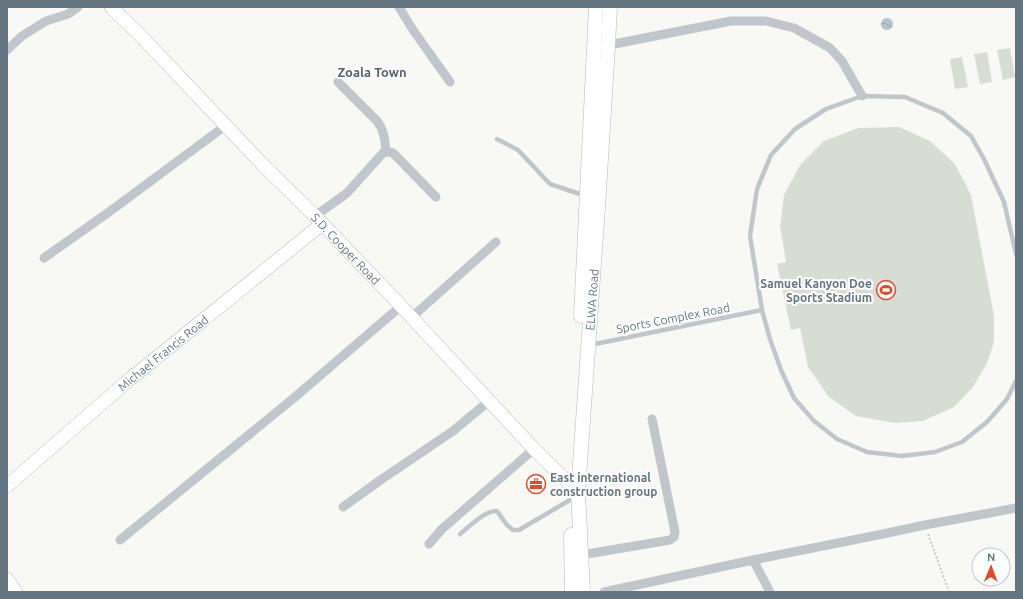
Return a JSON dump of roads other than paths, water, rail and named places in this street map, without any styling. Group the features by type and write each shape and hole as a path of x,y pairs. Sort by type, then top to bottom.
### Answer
{"main road":[{"name":"ELWA Road","path":"583,592 581,555 573,492 588,345 598,207 601,47 596,7"},
{"name":"ELWA Road","path":"572,592 573,492 586,196 601,47 610,7"}],"street":[{"path":"7,50 22,36 46,22 68,14 78,7"},
{"name":"S.D. Cooper Road","path":"112,7 225,126 401,306 573,492"},
{"path":"399,7 413,30 450,82"},
{"path":"601,47 731,21 766,21 794,28 830,48 842,61 862,96"},
{"path":"338,82 381,126 384,134 386,152"},
{"path":"44,258 225,126"},
{"path":"318,220 346,193 383,153 386,152 393,153 436,197"},
{"name":"Michael Francis Road","path":"7,486 130,379 318,220"},
{"path":"412,318 496,242"},
{"path":"120,540 295,397 401,306"},
{"path":"343,507 382,478 454,431 489,401"},
{"path":"581,555 670,540 674,537 675,532 652,418"},
{"path":"429,544 442,529 534,449"},
{"path":"604,592 753,560 1016,508"},
{"path":"753,560 770,592"},
{"path":"7,579 16,592"}],"lane":[{"path":"1016,254 1004,202 984,159 971,136 943,113 905,97 862,96 826,109 795,129 771,155 757,189 750,236 762,310 770,339 781,370 794,398 814,421 837,439 867,452 902,456 936,452 962,442 987,422 1007,399 1016,381"},
{"path":"497,139 518,150 550,184 586,196"},
{"name":"Sports Complex Road","path":"588,345 762,310"},
{"path":"460,534 485,514 492,511 497,511 507,525 513,530 519,530 573,492"}],"water":[{"path":"885,18 889,18 893,24 889,30 885,30 881,26 881,22"}],"place":[{"name":"Samuel Kanyon Doe Sports Stadium","path":"886,290"},
{"name":"East international construction group","path":"536,484"}],"district":[{"name":"Zoala Town","path":"372,72"}]}
